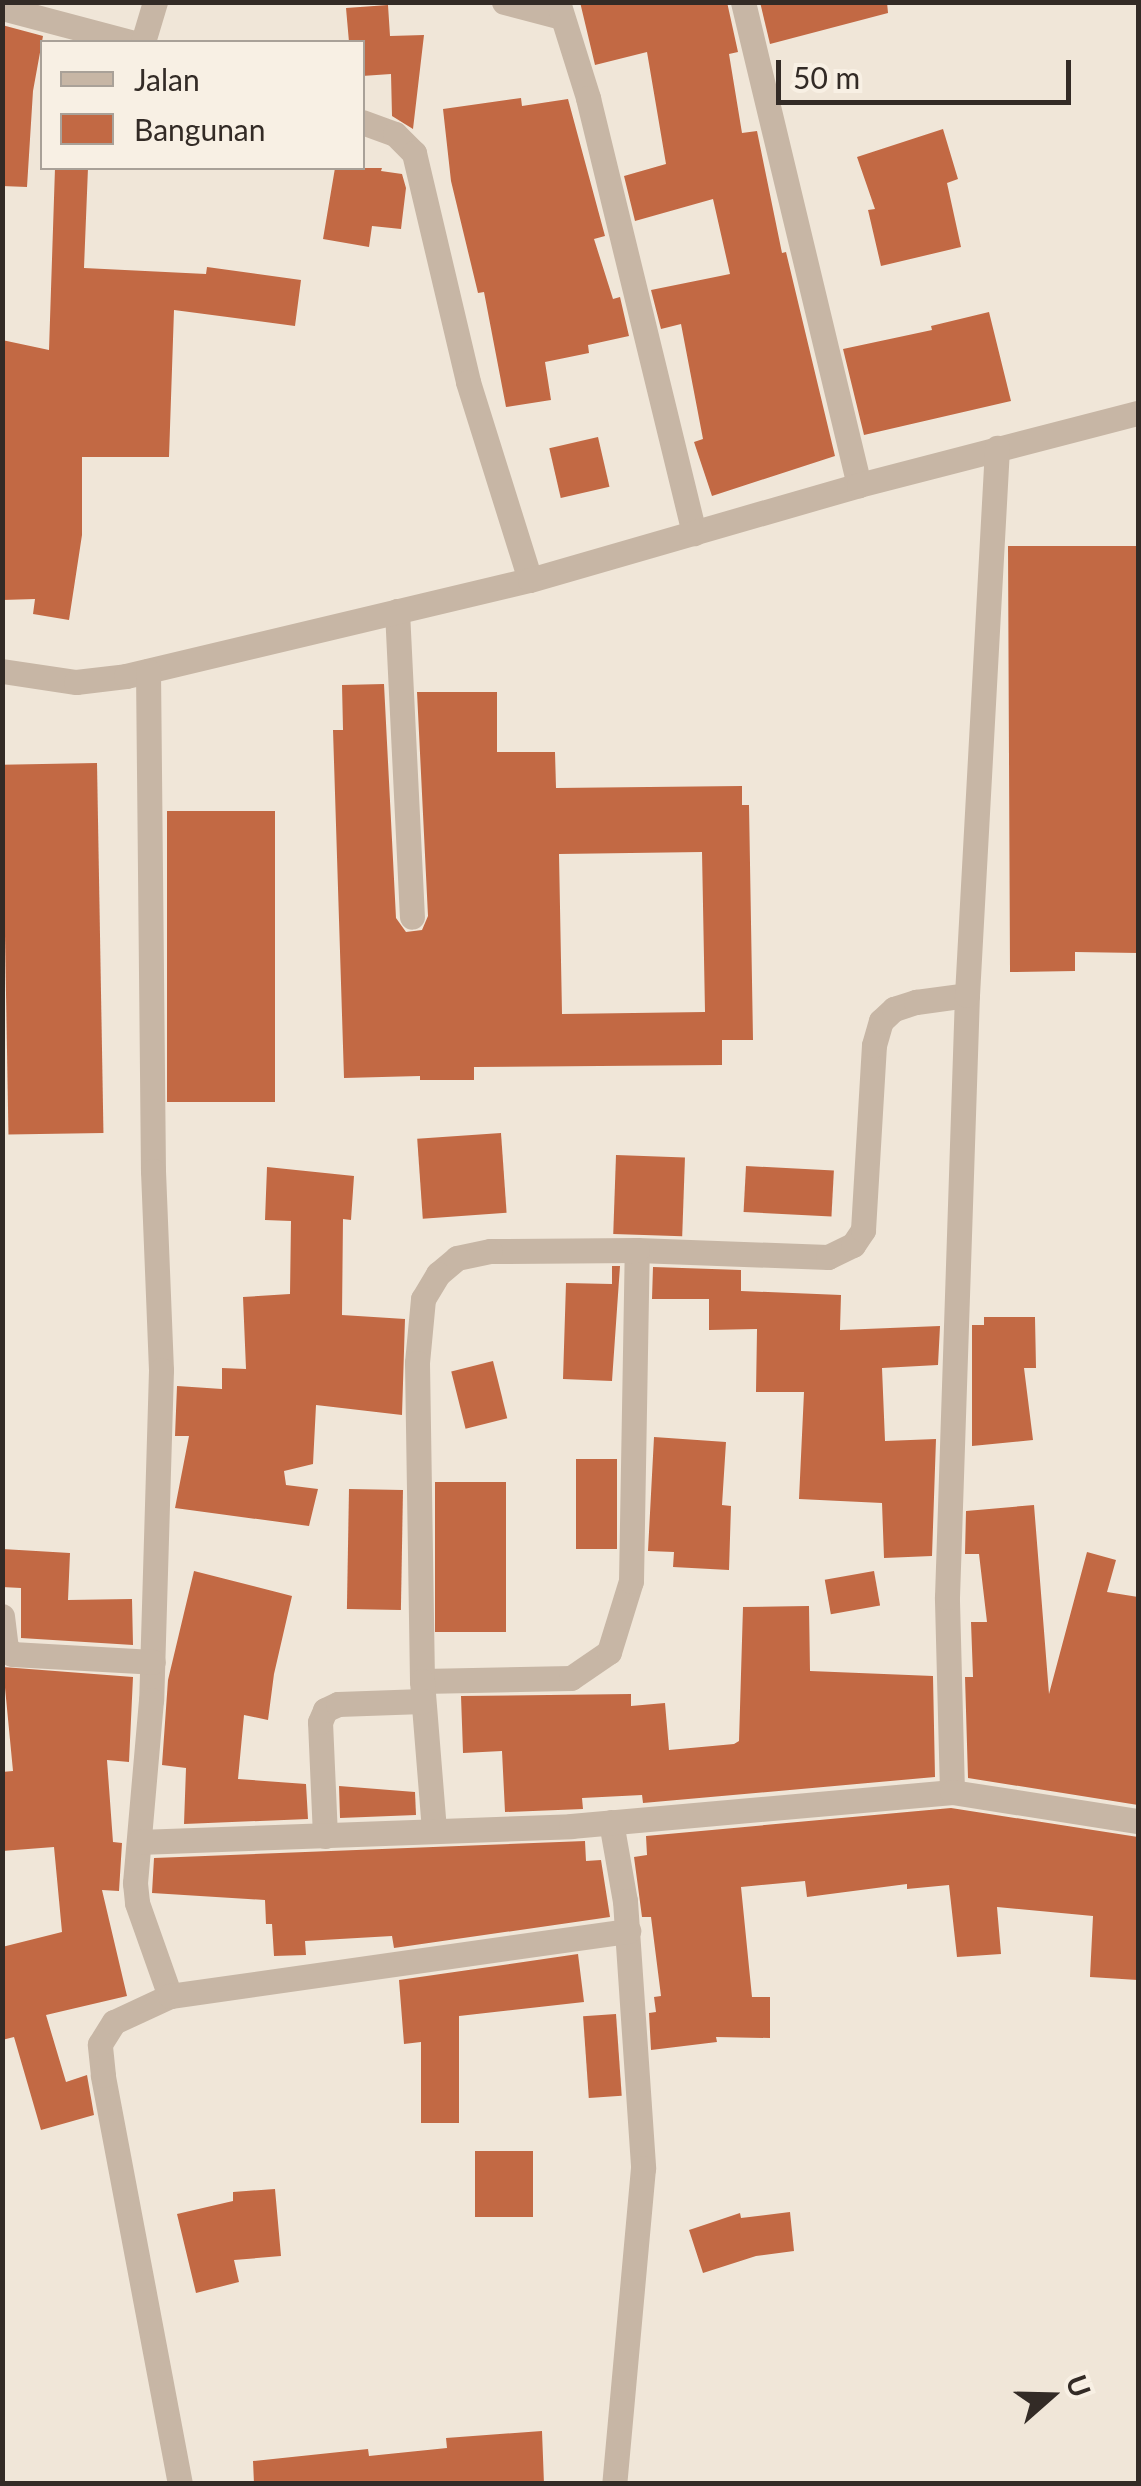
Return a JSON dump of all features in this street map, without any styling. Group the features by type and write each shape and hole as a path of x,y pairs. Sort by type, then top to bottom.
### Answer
{"street":[{"path":"145,40 155,2"},
{"path":"504,2 560,10 588,98 694,534"},
{"path":"743,2 858,486"},
{"path":"2,8 123,40"},
{"path":"365,123 395,134 414,153 468,382 530,580"},
{"path":"2,671 76,682 148,671 530,580 858,486 1138,412"},
{"path":"952,1792 946,1597 966,995 997,448"},
{"path":"396,611 412,918"},
{"path":"148,671 153,1171 161,1370 153,1662 137,1903 170,1996"},
{"path":"434,1831 422,1691 417,1363 423,1298 438,1274 458,1258 490,1251 637,1250 828,1257 853,1245 863,1230 874,1045 881,1021 894,1010 916,1002 966,995"},
{"path":"325,1836 320,1722 324,1710 338,1704 422,1691 571,1678 592,1668 609,1652 631,1581 637,1250"},
{"path":"2,1616 6,1647 12,1654 153,1662"},
{"path":"139,1842 611,1822 952,1792 1138,1822"},
{"path":"611,1822 628,1931 643,2168 614,2484"},
{"path":"180,2484 100,2044 114,2022 170,1996 628,1931"}],"building":[{"path":"580,2 727,2 738,52 729,54 742,133 757,131 782,253 786,252 835,456 712,496 694,442 703,439 681,324 661,329 651,290 730,274 713,199 635,221 624,176 666,164 647,52 595,65"},
{"path":"760,2 887,2 888,13 770,44"},
{"path":"388,5 390,36 424,35 413,129 392,116 391,74 365,76 365,40 349,40 346,8"},
{"path":"2,25 43,36 33,91 27,187 2,186"},
{"path":"521,98 522,106 568,99 605,236 594,239 613,299 620,297 629,336 588,345 589,353 545,362 551,400 506,407 484,292 478,293 451,181 443,109"},
{"path":"943,129 958,179 947,183 961,247 881,266 868,210 875,209 857,157"},
{"path":"382,168 381,171 402,174 406,188 401,229 372,226 369,247 323,239 335,170"},
{"path":"55,170 88,170 84,268 206,274 207,267 301,280 295,326 174,310 169,457 82,457 82,535 69,620 33,614 35,599 2,600 2,340 49,350"},
{"path":"989,312 1011,401 864,435 843,349 932,330 931,326"},
{"path":"598,437 609,487 561,498 549,448"},
{"path":"1008,546 1138,546 1138,953 1075,952 1075,971 1010,972"},
{"path":"384,684 396,918 406,932 422,930 428,916 417,692 497,692 497,752 555,752 556,788 742,786 742,805 749,805 753,1040 722,1040 722,1065 474,1067 474,1080 420,1080 420,1076 344,1078 333,730 343,730 342,685","holes":["702,852 705,1012 562,1014 559,854"]},
{"path":"97,763 103,1133 8,1135 2,765"},
{"path":"167,811 275,811 275,1102 167,1102"},
{"path":"501,1133 507,1213 423,1219 417,1139"},
{"path":"616,1155 685,1157 682,1236 613,1234"},
{"path":"746,1166 834,1171 831,1217 744,1212"},
{"path":"267,1167 354,1176 351,1220 343,1219 342,1315 405,1319 402,1415 316,1405 313,1464 284,1471 286,1485 318,1489 309,1526 175,1508 189,1436 175,1436 177,1386 222,1389 222,1368 246,1369 243,1297 290,1294 291,1221 265,1220"},
{"path":"612,1266 620,1266 612,1381 563,1379 566,1283 612,1284"},
{"path":"653,1267 741,1270 741,1291 841,1295 840,1330 940,1326 938,1365 882,1368 885,1441 936,1439 932,1556 884,1558 882,1503 799,1499 804,1392 756,1392 757,1329 709,1330 709,1299 652,1299"},
{"path":"984,1317 1035,1317 1036,1368 1024,1368 1033,1440 972,1446 972,1325 984,1325"},
{"path":"493,1361 507,1418 466,1429 451,1371"},
{"path":"654,1437 726,1442 722,1505 731,1506 729,1570 673,1567 674,1552 648,1551"},
{"path":"576,1459 617,1459 617,1549 576,1549"},
{"path":"435,1482 506,1482 506,1632 435,1632"},
{"path":"349,1489 403,1490 401,1610 347,1609"},
{"path":"1034,1505 1049,1694 1087,1552 1116,1560 1107,1592 1138,1597 1138,1805 968,1778 965,1677 973,1677 971,1622 987,1622 979,1554 965,1554 966,1511"},
{"path":"2,1549 70,1553 68,1600 132,1599 133,1645 21,1638 21,1588 2,1587"},
{"path":"194,1571 292,1596 268,1720 244,1715 238,1779 306,1784 308,1819 184,1824 186,1768 162,1765 168,1680"},
{"path":"874,1571 880,1605 831,1614 825,1580"},
{"path":"809,1606 810,1671 933,1676 935,1777 643,1803 642,1795 582,1798 583,1809 505,1812 502,1751 463,1753 461,1696 631,1694 631,1706 665,1703 669,1750 734,1744 739,1741 743,1607"},
{"path":"3,1667 133,1677 129,1762 107,1760 113,1842 122,1843 119,1891 102,1890 127,1996 46,2015 66,2082 87,2075 94,2115 41,2130 14,2037 2,2040 2,1947 62,1932 54,1847 2,1851 2,1772 13,1771"},
{"path":"339,1786 415,1792 416,1815 340,1818"},
{"path":"951,1808 1138,1837 1138,1980 1090,1977 1093,1916 997,1907 1001,1954 957,1957 949,1885 907,1889 907,1884 807,1897 805,1881 741,1887 752,1997 770,1997 770,2038 716,2037 717,2042 651,2050 649,2013 656,2012 654,1997 661,1996 651,1917 642,1917 634,1857 647,1855 646,1836"},
{"path":"585,1841 586,1861 601,1860 610,1917 394,1948 392,1936 305,1941 306,1955 274,1956 272,1924 266,1924 265,1900 152,1893 154,1858"},
{"path":"578,1954 584,2002 459,2016 459,2123 421,2123 421,2042 404,2044 399,1980"},
{"path":"616,2014 622,2096 589,2098 583,2016"},
{"path":"475,2151 533,2151 533,2217 475,2217"},
{"path":"275,2189 281,2256 234,2260 239,2282 196,2293 177,2214 233,2201 233,2192"},
{"path":"790,2212 794,2251 756,2256 703,2273 689,2230 740,2213 741,2218"},
{"path":"542,2431 544,2484 254,2484 253,2461 368,2449 369,2456 447,2448 446,2438"}]}
